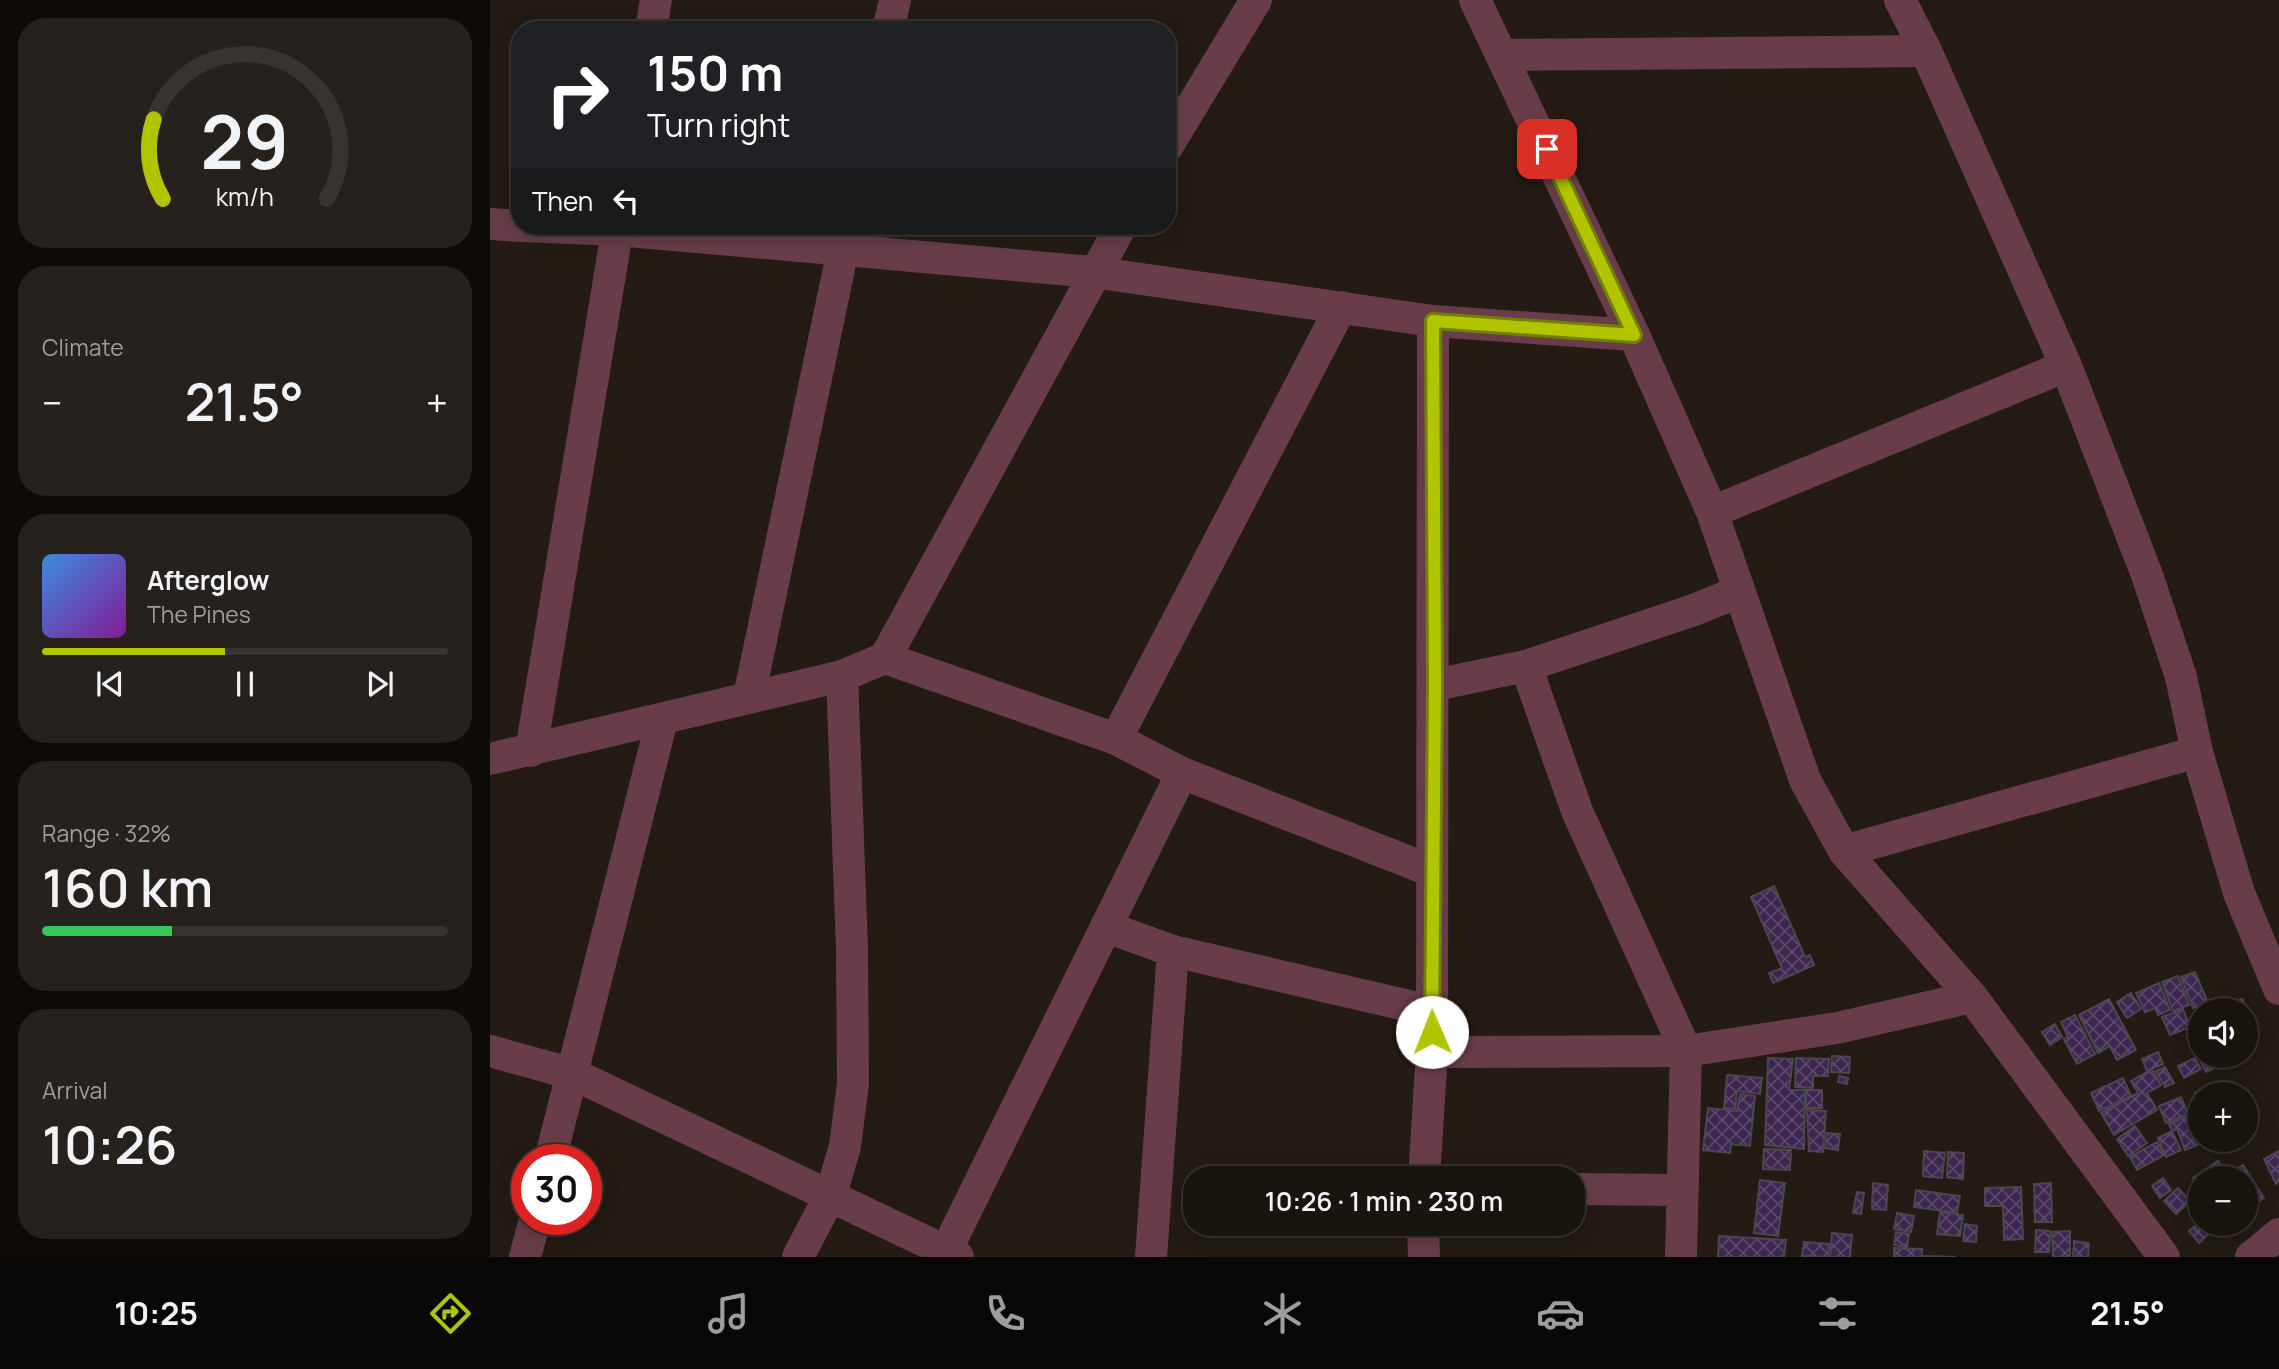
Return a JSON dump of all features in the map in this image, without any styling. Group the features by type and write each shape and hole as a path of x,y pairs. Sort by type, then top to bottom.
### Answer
{"street":[{"path":"652,21 656,0"},
{"path":"890,21 895,0"},
{"path":"1176,132 1256,0"},
{"path":"1475,0 1504,55 1634,335 1712,512 1805,780 1844,851 1972,997 2159,1254"},
{"path":"1900,0 1926,51 2066,366 2160,613 2181,677 2197,752 2239,893 2279,989"},
{"path":"1504,55 1926,51"},
{"path":"490,224 511,225"},
{"path":"531,751 616,235"},
{"path":"762,235 845,239 1433,321 1634,335"},
{"path":"490,759 842,676 885,658 1116,235"},
{"path":"749,697 845,239"},
{"path":"1116,739 1340,307"},
{"path":"1425,1166 1432,1052 1435,685 1433,321"},
{"path":"1712,512 2066,366"},
{"path":"1435,685 1526,666 1739,592"},
{"path":"885,658 1116,739 1182,773 1432,871"},
{"path":"1526,666 1577,811 1686,1051 1680,1190 1681,1257"},
{"path":"798,1257 831,1195 845,1146 853,1083 852,949 842,676"},
{"path":"554,1144 662,720"},
{"path":"1844,851 2197,752"},
{"path":"490,1051 573,1074 952,1254 1106,927 1182,773"},
{"path":"1106,927 1173,951 1431,1011"},
{"path":"1152,1257 1173,951"},
{"path":"1432,1052 1686,1051 1837,1028 1972,997"},
{"path":"1585,1189 1680,1190"},
{"path":"2251,1257 2279,1234"},
{"path":"525,1257 531,1235"},
{"path":"1423,1236 1424,1257"}],"building":[{"path":"1774,886 1805,957 1810,955 1814,965 1773,983 1769,973 1782,968 1751,897"},
{"path":"2195,972 2206,998 2189,998 2181,977"},
{"path":"2178,976 2188,1005 2173,1011 2162,982"},
{"path":"2159,983 2170,1010 2158,1015 2155,1008 2145,1012 2136,993"},
{"path":"2131,993 2141,1009 2127,1018 2117,1002"},
{"path":"2109,999 2136,1050 2117,1060 2110,1046 2098,1053 2079,1015"},
{"path":"2183,1009 2188,1028 2170,1035 2162,1017"},
{"path":"2075,1015 2095,1054 2077,1064 2064,1039 2068,1037 2061,1022"},
{"path":"2055,1024 2062,1037 2050,1045 2042,1032"},
{"path":"2158,1052 2163,1064 2147,1071 2142,1059"},
{"path":"1832,1056 1850,1057 1849,1073 1831,1072"},
{"path":"1768,1058 1793,1059 1789,1090 1805,1090 1804,1149 1765,1145"},
{"path":"1796,1058 1829,1059 1828,1076 1813,1076 1813,1088 1795,1087"},
{"path":"2188,1061 2188,1068 2201,1069 2184,1078 2178,1066"},
{"path":"2165,1067 2174,1083 2165,1087 2156,1071"},
{"path":"2152,1069 2161,1085 2147,1093 2157,1110 2114,1135 2101,1113 2138,1093 2131,1081"},
{"path":"1727,1075 1762,1078 1760,1094 1737,1091 1735,1109 1724,1108"},
{"path":"1839,1076 1848,1078 1847,1084 1838,1082"},
{"path":"2123,1078 2131,1096 2099,1111 2091,1093"},
{"path":"1806,1090 1822,1090 1822,1108 1806,1108"},
{"path":"1740,1094 1755,1096 1750,1146 1731,1144 1730,1153 1703,1150 1708,1108 1737,1111"},
{"path":"2181,1097 2188,1114 2166,1123 2159,1106"},
{"path":"1807,1110 1826,1111 1823,1152 1809,1151"},
{"path":"2188,1116 2188,1149 2185,1150 2177,1129 2172,1131 2169,1124"},
{"path":"2135,1126 2147,1143 2128,1156 2117,1139"},
{"path":"2172,1131 2181,1150 2166,1157 2158,1138"},
{"path":"1827,1133 1840,1134 1838,1150 1825,1148"},
{"path":"2157,1142 2164,1155 2137,1170 2130,1157"},
{"path":"1764,1149 1791,1150 1790,1170 1763,1169"},
{"path":"1924,1151 1945,1153 1942,1178 1923,1176"},
{"path":"2279,1151 2279,1182 2276,1184 2264,1159"},
{"path":"1948,1152 1964,1153 1963,1179 1947,1177"},
{"path":"2163,1178 2171,1190 2160,1198 2152,1186"},
{"path":"1760,1180 1785,1183 1778,1236 1754,1233"},
{"path":"1873,1183 1888,1185 1886,1210 1872,1209"},
{"path":"2051,1183 2052,1222 2035,1222 2034,1184"},
{"path":"2021,1187 2023,1239 2004,1240 2003,1206 1985,1206 1985,1188"},
{"path":"2178,1188 2188,1199 2188,1203 2176,1214 2164,1201"},
{"path":"2258,1189 2264,1198 2258,1202"},
{"path":"1916,1190 1960,1196 1957,1213 1914,1207"},
{"path":"1857,1192 1864,1193 1861,1214 1853,1213"},
{"path":"1940,1212 1963,1215 1960,1236 1937,1234"},
{"path":"1897,1213 1914,1216 1911,1232 1894,1229"},
{"path":"1965,1224 1977,1226 1976,1242 1963,1241"},
{"path":"2036,1230 2050,1231 2049,1252 2035,1252"},
{"path":"2070,1231 2070,1257 2053,1257 2052,1232"},
{"path":"1896,1232 1909,1234 1907,1247 1894,1245"},
{"path":"1832,1233 1852,1235 1850,1257 1830,1257"},
{"path":"1719,1236 1786,1240 1784,1257 1718,1257"},
{"path":"2193,1236 2206,1236 2199,1243"},
{"path":"2074,1241 2089,1243 2088,1257 2073,1257"},
{"path":"1804,1242 1829,1244 1828,1257 1802,1256"},
{"path":"1894,1248 1922,1249 1922,1256 1956,1257 1894,1257"}],"route":[{"path":"1432,1032 1435,685 1433,321 1634,335 1547,149"}]}
